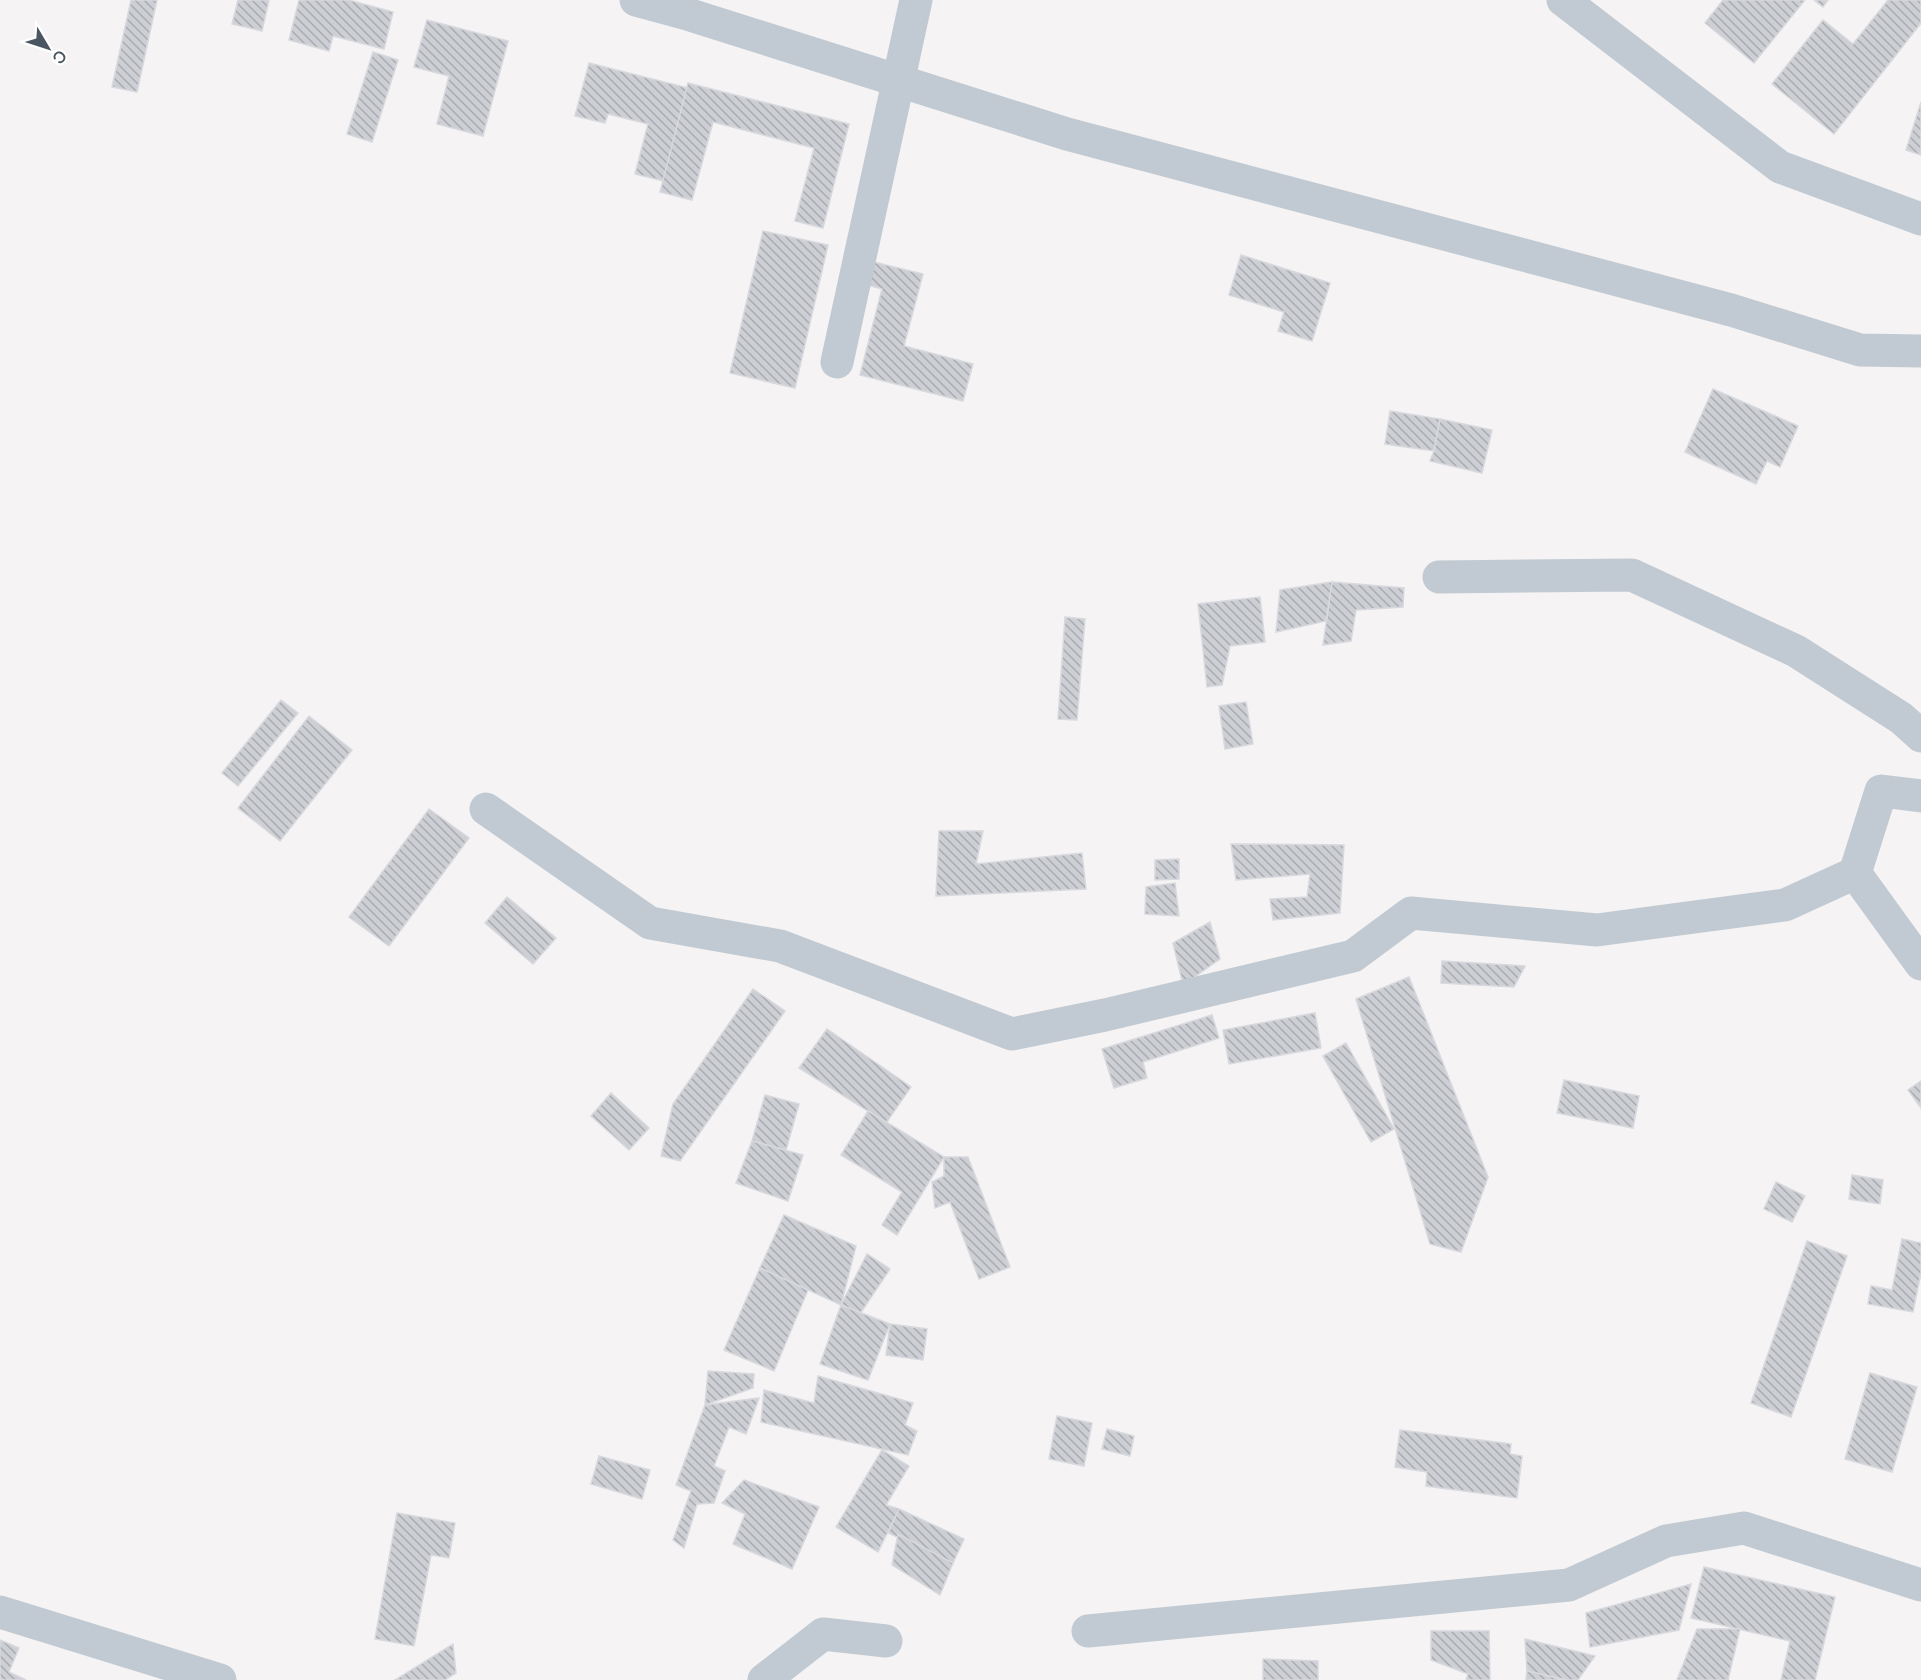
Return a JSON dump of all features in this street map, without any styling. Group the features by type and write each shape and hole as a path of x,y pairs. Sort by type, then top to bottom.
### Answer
{"street":[{"path":"636,0 684,13 1067,134 1731,310 1860,350 1921,351"},
{"path":"837,362 916,0"},
{"path":"1563,0 1780,167 1921,219"},
{"path":"1439,577 1632,575 1796,651 1901,718 1921,736"},
{"path":"486,809 650,923 780,946 1012,1034 1353,956 1411,913 1597,930 1785,905 1855,873 1881,791 1921,796"},
{"path":"1855,873 1921,964"},
{"path":"1088,1631 1569,1585 1666,1541 1744,1528 1921,1585"},
{"path":"0,1612 220,1680"},
{"path":"765,1680 823,1634 886,1641"}],"building":[{"path":"131,0 157,0 137,92 112,87"},
{"path":"238,0 269,0 262,31 232,24"},
{"path":"299,0 349,0 393,12 384,49 333,36 329,51 289,40"},
{"path":"1723,0 1805,0 1754,63 1705,23"},
{"path":"1814,0 1828,0 1823,7"},
{"path":"1888,0 1921,0 1921,23 1834,134 1772,84 1823,20 1853,44"},
{"path":"427,20 508,41 483,136 437,124 449,76 414,67"},
{"path":"373,52 398,60 372,142 347,134"},
{"path":"589,63 700,91 676,184 635,174 648,124 608,114 605,123 575,116"},
{"path":"688,83 849,124 823,228 795,221 814,148 713,122 692,200 660,192"},
{"path":"1921,102 1921,155 1906,150"},
{"path":"763,231 828,245 795,388 730,373"},
{"path":"1241,255 1330,283 1312,341 1278,331 1284,312 1229,295"},
{"path":"874,262 923,274 904,346 973,364 963,401 860,375 882,289 868,285"},
{"path":"1713,389 1798,426 1780,467 1767,461 1756,484 1685,452"},
{"path":"1390,411 1440,419 1434,451 1385,444"},
{"path":"1440,419 1492,430 1482,473 1430,461"},
{"path":"1332,582 1404,588 1403,607 1356,610 1351,641 1323,645"},
{"path":"1332,582 1326,621 1276,632 1280,590"},
{"path":"1260,597 1265,642 1230,646 1222,685 1207,687 1198,604"},
{"path":"1065,617 1085,619 1077,720 1058,719"},
{"path":"281,700 298,713 238,786 222,773"},
{"path":"1246,702 1253,744 1225,749 1219,706"},
{"path":"309,716 352,750 280,841 238,808"},
{"path":"429,809 469,838 389,946 349,917"},
{"path":"939,831 983,831 976,864 1082,853 1086,889 936,896"},
{"path":"1231,844 1344,845 1340,913 1273,920 1270,899 1307,897 1310,874 1236,880"},
{"path":"1179,859 1179,879 1155,880 1155,860"},
{"path":"1175,883 1179,916 1145,914 1146,887"},
{"path":"507,897 556,938 533,964 485,923"},
{"path":"1210,922 1220,959 1183,985 1173,943"},
{"path":"1442,961 1525,966 1514,987 1441,983"},
{"path":"1409,977 1488,1177 1461,1252 1430,1244 1356,999"},
{"path":"753,989 785,1011 680,1161 661,1156 673,1104"},
{"path":"1315,1013 1321,1048 1229,1064 1223,1030"},
{"path":"1212,1015 1219,1038 1143,1062 1147,1078 1114,1088 1102,1049"},
{"path":"827,1029 911,1087 884,1126 868,1111 799,1068"},
{"path":"1346,1043 1394,1129 1371,1142 1323,1056"},
{"path":"1564,1080 1639,1096 1633,1128 1557,1113"},
{"path":"1921,1081 1921,1108 1908,1090"},
{"path":"611,1093 649,1128 629,1150 591,1116"},
{"path":"765,1095 799,1104 786,1150 752,1141"},
{"path":"868,1111 944,1157 897,1235 882,1225 902,1192 841,1155"},
{"path":"752,1141 803,1155 788,1201 736,1183"},
{"path":"944,1157 968,1157 1010,1267 979,1279 950,1202 935,1208 932,1182 944,1176"},
{"path":"1852,1175 1883,1180 1880,1204 1849,1199"},
{"path":"1776,1182 1805,1196 1792,1222 1764,1209"},
{"path":"784,1215 856,1246 841,1305 760,1268"},
{"path":"1902,1239 1921,1243 1921,1273 1913,1312 1868,1304 1871,1286 1892,1290"},
{"path":"1807,1241 1847,1256 1791,1417 1751,1403"},
{"path":"867,1254 890,1269 860,1314 841,1305"},
{"path":"760,1268 808,1290 774,1371 724,1350"},
{"path":"841,1305 890,1324 868,1380 820,1364"},
{"path":"890,1324 927,1329 923,1360 886,1355"},
{"path":"708,1371 754,1374 753,1388 705,1405"},
{"path":"1870,1373 1917,1387 1892,1472 1845,1459"},
{"path":"818,1376 913,1403 905,1425 917,1431 908,1455 761,1422 764,1390 814,1403"},
{"path":"759,1398 746,1434 729,1427 714,1466 725,1471 714,1503 697,1504 684,1548 673,1540 691,1491 676,1485 705,1405"},
{"path":"1057,1416 1092,1423 1084,1466 1049,1459"},
{"path":"1107,1429 1134,1436 1130,1456 1102,1449"},
{"path":"1400,1430 1511,1444 1510,1454 1522,1456 1517,1498 1426,1486 1427,1472 1395,1467"},
{"path":"882,1450 909,1466 886,1505 899,1509 878,1552 836,1527"},
{"path":"599,1456 650,1470 642,1499 591,1484"},
{"path":"744,1480 819,1507 792,1569 733,1544 745,1514 722,1503"},
{"path":"899,1509 964,1539 953,1563 888,1533"},
{"path":"397,1513 455,1523 449,1558 431,1555 414,1646 375,1639"},
{"path":"898,1534 953,1563 940,1595 892,1565"},
{"path":"1704,1567 1835,1597 1815,1680 1781,1680 1790,1641 1691,1618"},
{"path":"1691,1584 1679,1630 1590,1647 1586,1613"},
{"path":"1697,1629 1740,1629 1728,1680 1677,1680"},
{"path":"1431,1631 1489,1631 1490,1680 1466,1680 1468,1674 1431,1660"},
{"path":"1525,1639 1595,1656 1578,1680 1566,1680 1527,1671"},
{"path":"0,1640 19,1648 9,1672 26,1680 0,1680"},
{"path":"453,1644 456,1673 445,1680 395,1680"},
{"path":"1263,1659 1318,1661 1318,1680 1263,1680"},
{"path":"1527,1671 1566,1680 1526,1680"}]}
